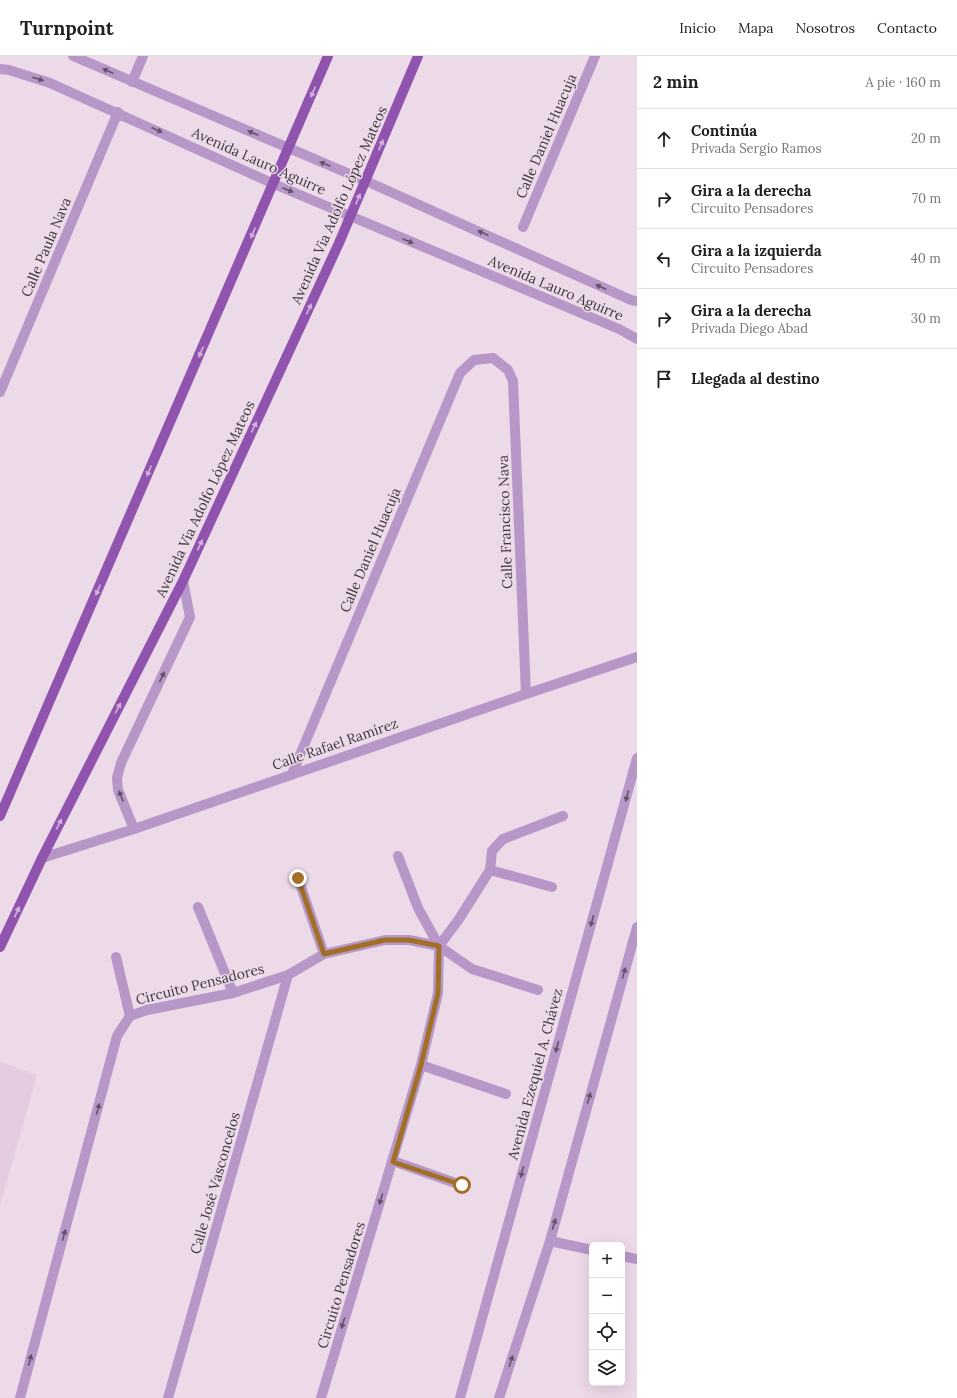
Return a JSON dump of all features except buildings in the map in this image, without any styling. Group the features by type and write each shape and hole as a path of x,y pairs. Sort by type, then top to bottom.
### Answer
{"main road":[{"path":"0,816 328,56"},
{"name":"Avenida Via Adolfo López Mateos","path":"0,947 42,858 183,580 351,217 418,56"}],"street":[{"path":"132,82 143,56"},
{"name":"Calle Daniel Huacuja","path":"523,227 595,56"},
{"name":"Avenida Lauro Aguirre","path":"77,57 132,82 366,181 631,300 637,301"},
{"name":"Avenida Lauro Aguirre","path":"0,69 9,70 50,82 274,184 619,329 637,339"},
{"name":"Calle Paula Nava","path":"0,392 118,112"},
{"name":"Calle Daniel Huacuja","path":"292,774 460,373 474,360 493,358"},
{"name":"Calle Francisco Nava","path":"493,358 508,370 513,381 526,694"},
{"path":"134,829 118,790 116,778 121,763 190,617 183,580"},
{"name":"Calle Rafael Ramírez","path":"42,858 134,829 637,657"},
{"name":"Avenida Ezequiel A. Chávez","path":"460,1398 637,758"},
{"path":"439,946 459,919 490,870 492,851 503,839 563,816"},
{"path":"398,856 418,908 439,946 472,968 538,990"},
{"path":"490,870 552,887"},
{"path":"298,878 324,954"},
{"path":"198,907 233,993"},
{"path":"499,1398 550,1241 637,927"},
{"name":"Circuito Pensadores","path":"20,1398 118,1036 130,1016 147,1010 233,993 288,975 324,954 385,940 409,940 439,946 438,993 421,1065 393,1162 320,1398"},
{"path":"116,957 130,1016"},
{"name":"Calle José Vasconcelos","path":"168,1398 288,975"},
{"path":"421,1065 506,1094"},
{"path":"393,1162 462,1185"},
{"path":"550,1241 589,1249"},
{"path":"625,1257 637,1259"}],"shaded area":[{"path":"0,1062 37,1075 0,1205"}],"route":[{"path":"298,878 324,954 385,940 409,940 439,946 438,993 421,1065 393,1162 462,1185"}]}
